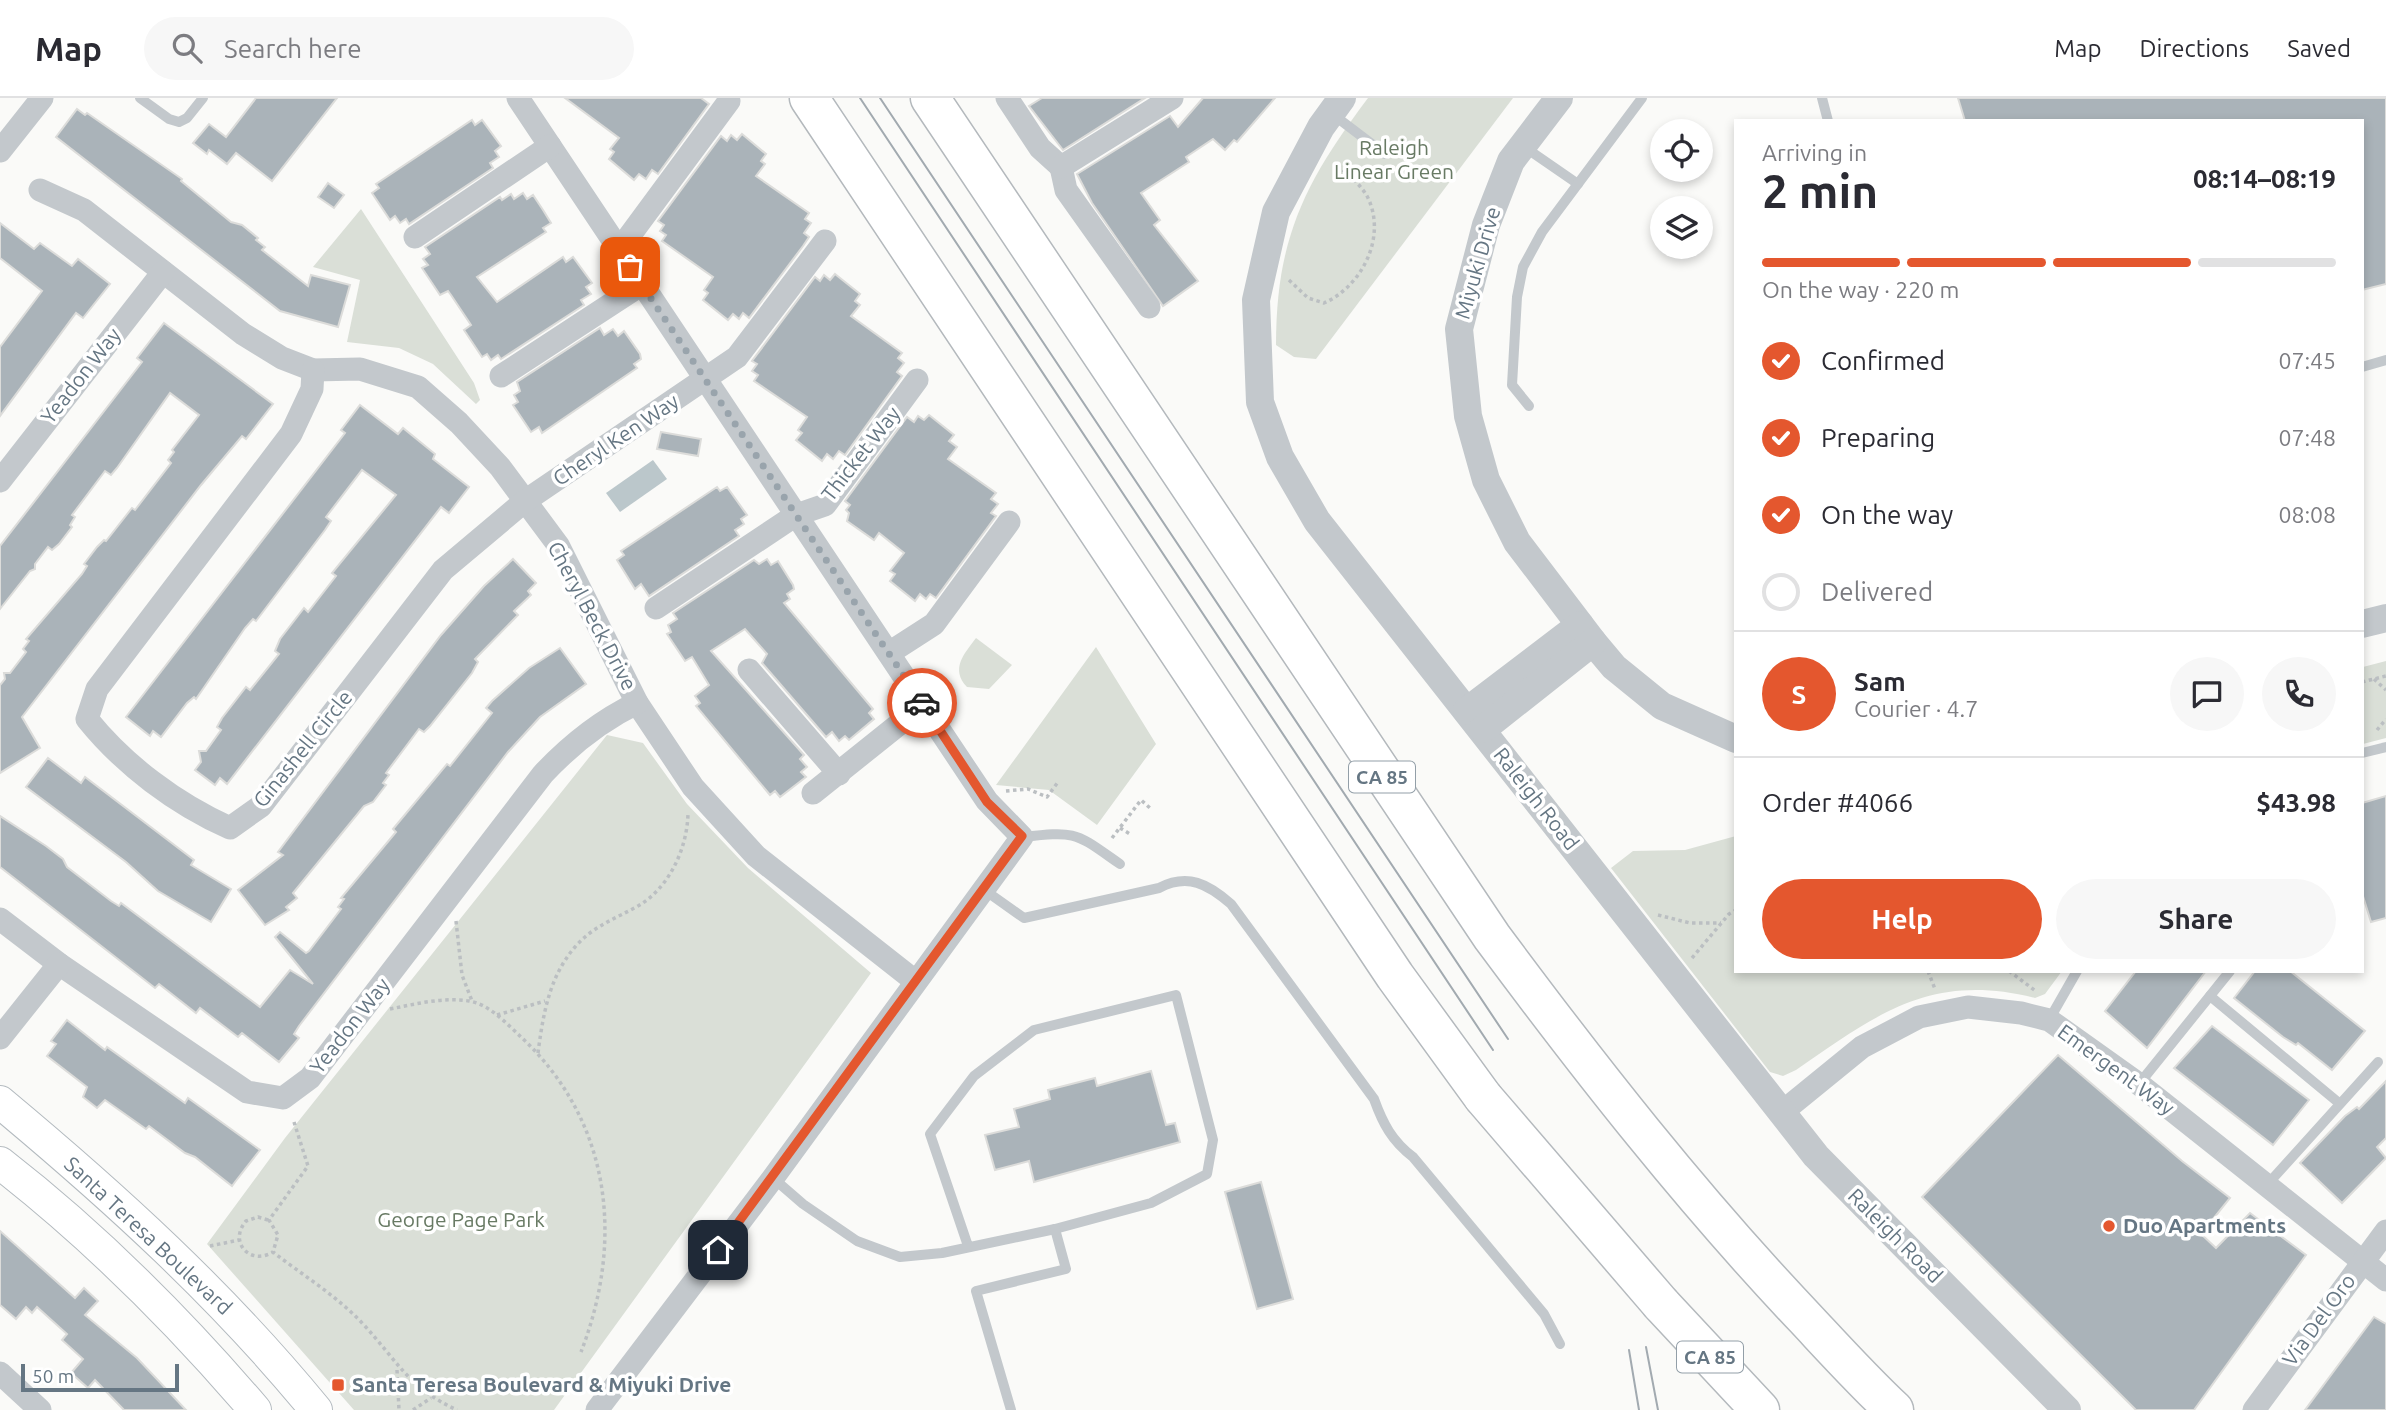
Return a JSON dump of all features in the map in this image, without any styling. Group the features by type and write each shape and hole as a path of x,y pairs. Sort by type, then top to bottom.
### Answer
{"highway":[{"name":"CA 85","path":"809,98 1388,964 1483,1097 1661,1304 1760,1410"},
{"name":"CA 85","path":"930,98 1492,937 1582,1059 1674,1172 1766,1277 1894,1410"}],"main road":[{"name":"Santa Teresa Boulevard","path":"0,1102 102,1188 186,1266 316,1410"},
{"name":"Santa Teresa Boulevard","path":"0,1163 129,1275 205,1352 255,1410"}],"street":[{"path":"0,151 42,98"},
{"path":"1006,98 1040,148 1061,167 1066,190 1149,307"},
{"path":"1061,167 1172,98"},
{"name":"Miyuki Drive","path":"1559,98 1511,161 1486,225 1458,329 1468,416 1486,480 1517,542 1614,667 1662,706 1734,739"},
{"path":"619,250 730,101"},
{"path":"526,102 550,146 987,802 1022,836 773,1178 597,1410"},
{"name":"Raleigh Road","path":"1337,106 1276,212 1256,300 1260,402 1280,457 1317,521 1816,1156 2067,1410"},
{"path":"415,237 550,146"},
{"name":"Cheryl Beck Drive","path":"40,190 84,210 243,334 282,358 313,370 360,369 418,387 459,423 500,467 558,545 638,703 694,788 756,856 915,981"},
{"name":"Cheryl Ken Way","path":"525,501 737,357 825,241"},
{"name":"Yeadon Way","path":"0,481 163,272"},
{"path":"501,376 642,284"},
{"name":"Ginashell Circle","path":"313,370 312,389 291,435 97,689 86,719 109,746 196,813 230,828 261,806 443,570 525,501"},
{"name":"Thicket Way","path":"656,608 796,515 825,505 917,380"},
{"path":"889,653 934,624 1009,522"},
{"path":"2364,624 2386,618"},
{"path":"1475,720 1587,634"},
{"path":"749,670 839,774"},
{"name":"Yeadon Way","path":"0,919 59,964 247,1092 283,1097 310,1078 543,774 574,742 615,713 638,703"},
{"path":"813,793 923,705"},
{"path":"0,1038 59,964"},
{"name":"Emergent Way","path":"1781,1113 1862,1047 1919,1017 1968,1007 2021,1013 2049,1020 2139,1084 2386,1280"},
{"name":"Via Del Oro","path":"2254,1410 2361,1261 2386,1231"},
{"path":"0,1373 40,1410"}],"lane":[{"path":"140,98 169,119 179,122 187,118 203,98"},
{"path":"1529,406 1512,385 1519,287 1524,267 1542,232 1642,98"},
{"path":"1822,98 1827,119"},
{"path":"1337,106 1385,154"},
{"path":"1523,146 1578,184"},
{"path":"2364,366 2386,360"},
{"path":"2364,752 2386,747"},
{"path":"1022,836 1069,832 1120,864"},
{"path":"983,889 1024,918 1159,888 1173,881 1192,881 1211,887 1231,904 1374,1099 1383,1126 1398,1146 1413,1157 1544,1314 1560,1344"},
{"path":"2049,1020 2076,973"},
{"path":"2139,1084 2228,973"},
{"path":"773,1178 803,1204 857,1241 900,1257 968,1246 1055,1229 1151,1203 1207,1174 1213,1140 1176,995 1034,1030 974,1076 930,1134 968,1246"},
{"path":"2210,996 2339,1103"},
{"path":"2266,1186 2378,1062"},
{"path":"1011,1410 976,1291 1066,1269 1055,1229"}],"path":[{"path":"1289,280 1308,298 1324,303 1340,296 1367,260 1374,237 1368,198 1335,163"},
{"path":"2364,682 2386,676"},
{"path":"2374,679 2386,690"},
{"path":"2377,730 2386,719"},
{"path":"998,794 1028,789 1047,797 1058,782"},
{"path":"1102,852 1141,800 1150,808 1148,810"},
{"path":"538,1053 545,1001 574,948 605,920 656,894 676,864 688,813"},
{"path":"1120,828 1130,834"},
{"path":"1692,958 1734,912"},
{"path":"1658,915 1690,923 1721,923"},
{"path":"456,920 462,975 472,1001"},
{"path":"1929,973 1935,989"},
{"path":"2012,973 2037,992"},
{"path":"390,1009 430,1001 472,1001 498,1015 538,1053 564,1085 597,1159 606,1217 597,1310 581,1352"},
{"path":"498,1015 545,1001"},
{"path":"269,1220 307,1166 294,1122"},
{"path":"258,1217 269,1220 278,1235 273,1252 259,1257 252,1256 241,1247 239,1240 246,1221 258,1217"},
{"path":"210,1246 239,1240"},
{"path":"273,1252 361,1322 397,1368 432,1398 457,1410"},
{"path":"397,1368 399,1410"},
{"path":"414,1410 432,1398"}],"green space":[{"name":"Raleigh Linear Green","path":"1368,98 1513,98 1316,359 1294,357 1276,345 1277,307 1288,242 1311,185"},
{"path":"361,209 474,383 480,400 476,404 433,364 399,348 347,342 360,280 313,267"},
{"path":"976,638 1012,665 989,689 967,687 960,674 961,662"},
{"path":"1096,647 1156,744 1097,825 1049,790 996,785"},
{"path":"2386,661 2386,738 2364,744 2364,667"},
{"name":"George Page Park","path":"607,735 643,743 687,804 748,868 871,973 554,1410 354,1410 207,1244 285,1138"},
{"path":"1734,837 1734,973 2061,973 2045,994 2035,998 1998,991 1965,990 1907,1003 1853,1031 1796,1070 1783,1076 1770,1072 1611,868 1633,851 1685,850"}],"shaded area":[{"path":"653,460 667,479 620,512 606,493"}],"building":[{"path":"256,98 337,98 272,181 236,153 227,164 209,150 207,154 193,143 209,124 226,137"},
{"path":"565,98 701,98 709,104 658,174 652,170 646,179 639,174 634,180 609,159 614,152 610,149 619,138"},
{"path":"1042,98 1145,98 1063,150 1029,106"},
{"path":"1203,98 1275,98 1237,142 1234,140 1225,150 1213,139 1186,157 1189,162 1141,193 1160,220 1154,225 1198,281 1163,306 1092,203 1077,174 1170,116 1178,127"},
{"path":"1958,98 2386,98 2386,284 2364,290 2364,119 1964,119"},
{"path":"77,109 85,115 87,113 182,179 181,181 231,222 242,225 258,238 256,240 265,247 262,250 308,286 311,275 350,285 338,327 280,311 56,137"},
{"path":"472,120 475,125 482,120 501,146 495,151 499,157 490,163 493,168 409,224 406,219 400,223 395,216 390,220 372,193 379,188 376,184"},
{"path":"742,134 766,154 761,161 765,164 756,176 809,213 805,219 811,223 804,233 809,237 749,318 743,313 739,319 733,314 728,320 703,300 708,293 704,290 713,277 662,241 666,235 660,231 664,225 658,221 721,136 727,141 731,135 737,140"},
{"path":"328,183 344,195 334,208 318,197"},
{"path":"523,193 527,199 533,195 551,223 543,228 546,232 477,277 497,302 563,257 566,262 573,257 592,283 586,287 591,294 581,300 584,305 501,359 498,355 491,360 487,354 482,357 464,330 471,325 448,291 440,295 422,268 428,265 423,259 430,254 425,247 500,197 502,200 511,194 514,199"},
{"path":"0,223 34,249 40,243 72,266 78,259 110,284 83,318 76,313 0,416 0,347 42,291 0,258"},
{"path":"835,274 860,294 855,301 860,305 851,316 902,353 898,358 904,363 897,372 902,376 845,455 839,451 833,459 827,454 822,461 796,440 802,433 798,430 807,417 754,381 758,375 752,371 757,364 752,361 815,277 820,281 824,275 830,280"},
{"path":"164,323 273,404 246,439 242,436 201,485 22,717 40,748 0,773 0,685 5,679 4,673 10,673 26,652 23,649 29,641 26,639 82,574 87,566 84,564 97,547 106,541 132,508 135,510 171,463 168,460 174,452 172,450 199,415 170,393 117,468 111,475 105,471 72,515 75,517 70,525 72,527 59,544 52,550 48,547 35,564 35,569 30,571 0,609 0,546 142,362 137,358"},
{"path":"600,328 604,335 613,329 618,336 624,331 640,354 641,359 634,364 637,368 542,433 539,427 531,432 513,405 518,402 514,395 520,391 517,382"},
{"path":"360,405 398,434 403,428 435,454 433,459 469,487 449,513 441,507 227,784 220,778 215,785 195,770 201,762 199,751 206,751 221,730 217,727 222,718 246,687 250,690 279,654 275,651 280,639 304,608 308,612 336,576 332,573 396,495 362,470 326,517 331,521 325,530 256,621 253,619 245,628 196,699 194,697 187,703 161,737 153,731 150,736 126,717 345,433 341,430"},
{"path":"929,415 954,435 949,441 957,447 948,459 996,493 991,499 998,504 991,513 996,516 936,598 930,594 926,599 920,594 915,601 890,581 895,574 890,571 904,553 879,533 874,540 847,521 849,513 846,510 850,505 845,501 907,417 914,422 918,416 924,420"},
{"path":"661,432 701,439 698,456 657,449"},
{"path":"717,487 720,491 727,487 747,515 741,519 744,524 735,530 739,536 649,596 641,584 635,589 617,560 624,555 621,551"},
{"path":"513,559 536,583 528,591 531,595 514,611 518,615 475,659 478,662 472,673 430,726 424,732 419,729 386,773 389,775 383,783 386,785 373,802 364,806 293,893 297,898 286,907 289,910 265,925 238,890 283,855 278,852 441,635 484,586"},
{"path":"767,559 771,565 778,561 793,585 794,589 787,594 790,599 784,603 873,709 869,713 874,719 849,740 845,736 839,741 832,732 826,737 762,663 767,654 745,629 711,651 804,755 800,759 807,767 801,772 806,777 780,797 775,791 770,795 696,706 700,703 695,696 709,685 692,657 685,661 667,634 671,632 668,625 677,619 673,613 754,560 759,564"},
{"path":"560,648 586,684 540,717 508,752 299,1026 294,1034 299,1038 279,1062 242,1033 238,1037 200,1008 196,1013 159,984 155,988 0,867 0,816 46,846 63,859 67,867 111,901 119,906 121,903 260,1007 290,970 313,984 275,937 280,932 306,953 309,951 341,909 338,907 344,899 341,898 396,832 393,829 447,764 450,766 492,713 486,708 529,668"},
{"path":"48,758 81,783 85,777 194,860 191,865 231,889 211,922 158,891 126,862 26,787"},
{"path":"2386,796 2386,918 2371,922 2364,899 2364,802"},
{"path":"2134,973 2204,973 2147,1048 2105,1011"},
{"path":"2253,973 2292,973 2365,1031 2332,1070 2298,1043 2296,1045 2283,1037 2234,998"},
{"path":"67,1020 105,1050 107,1047 185,1103 188,1098 260,1150 232,1186 149,1126 146,1129 105,1100 97,1108 83,1097 87,1087 47,1056 56,1044 51,1041"},
{"path":"2212,1026 2309,1100 2273,1145 2174,1068"},
{"name":"Duo Apartments","path":"2058,1055 2182,1161 2230,1198 2201,1234 2216,1248 2250,1213 2306,1255 2194,1410 2136,1410 1922,1197"},
{"path":"1151,1071 1166,1125 1175,1123 1180,1142 1034,1182 1029,1161 995,1170 985,1135 1019,1127 1014,1109 1050,1099 1048,1090 1095,1078 1097,1086"},
{"path":"2386,1081 2386,1138 2377,1147 2386,1158 2342,1203 2300,1163 2345,1116 2357,1107 2359,1109"},
{"path":"1261,1182 1293,1299 1257,1309 1225,1192"},
{"path":"0,1231 75,1298 84,1288 98,1301 85,1315 137,1358 186,1410 124,1410 95,1380 88,1388 71,1373 83,1359 62,1340 67,1334 37,1307 32,1313 26,1307 16,1319 0,1305"},
{"path":"2374,1317 2386,1324 2386,1410 2305,1410"}],"tram line":[{"path":"860,98 1493,1050"},
{"path":"880,98 1508,1039"},
{"path":"1646,1347 1658,1410"},
{"path":"1629,1350 1639,1410"}],"way so far":[{"path":"630,267 922,703"}],"place":[{"name":"Duo Apartments","path":"2109,1226"},
{"name":"Santa Teresa Boulevard & Miyuki Drive","path":"338,1385"}],"route":[{"path":"718,1250 1022,836 987,802 922,703"}]}
